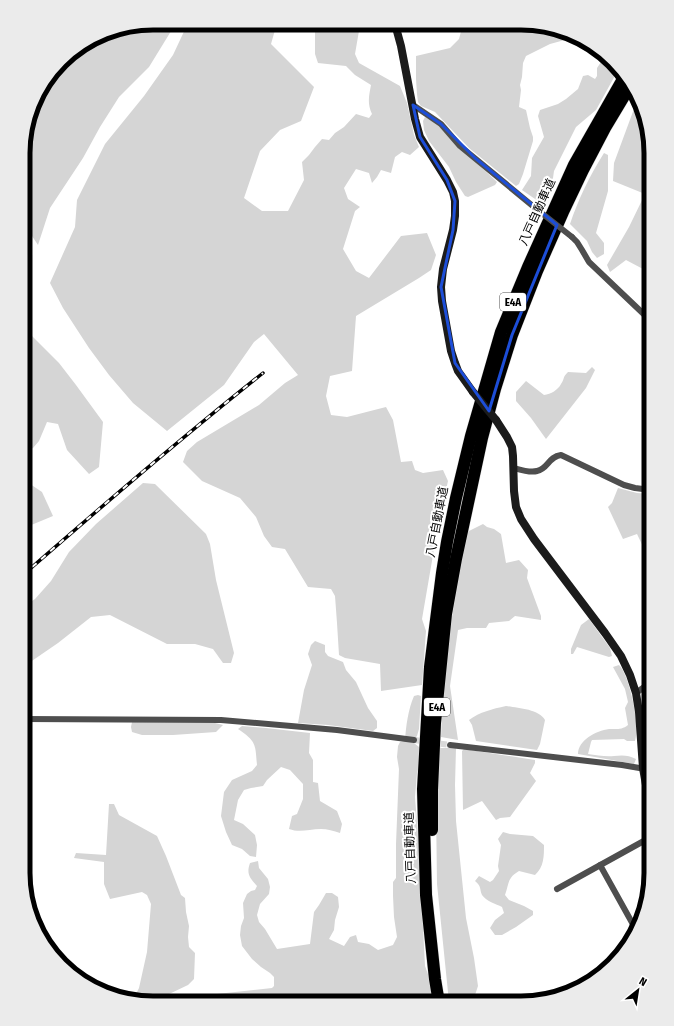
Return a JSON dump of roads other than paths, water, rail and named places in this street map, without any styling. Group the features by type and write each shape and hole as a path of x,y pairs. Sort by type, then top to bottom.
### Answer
{"highway":[{"name":"八戸自動車道","path":"444,996 438,979 426,895 423,789 426,722 433,637 442,573 456,498 471,436 502,332 530,260 574,165 622,82"},
{"name":"八戸自動車道","path":"439,996 437,941 433,895 432,790 435,723 440,668 446,614 456,558 482,438 512,334 537,271 563,212 605,128 628,90"}],"street":[{"path":"397,30 420,137 448,180 455,201 453,230 443,269 441,287 451,351 455,363 458,371 473,392 508,436 512,447 516,507 521,519 534,539 621,656 630,675 636,693 644,748"},
{"path":"413,105 442,124 460,146 572,237 577,242 589,262 644,314"},
{"path":"514,468 532,472 539,471 552,458 561,455 624,485 644,489"},
{"path":"636,693 644,687"},
{"path":"30,719 221,720 337,730 414,740"},
{"path":"450,744 548,755 644,769"},
{"path":"557,889 644,843"},
{"path":"600,865 633,924"}],"tunnel":[{"path":"414,740 450,745"}],"railway":[{"path":"30,569 142,472 263,373"}]}
